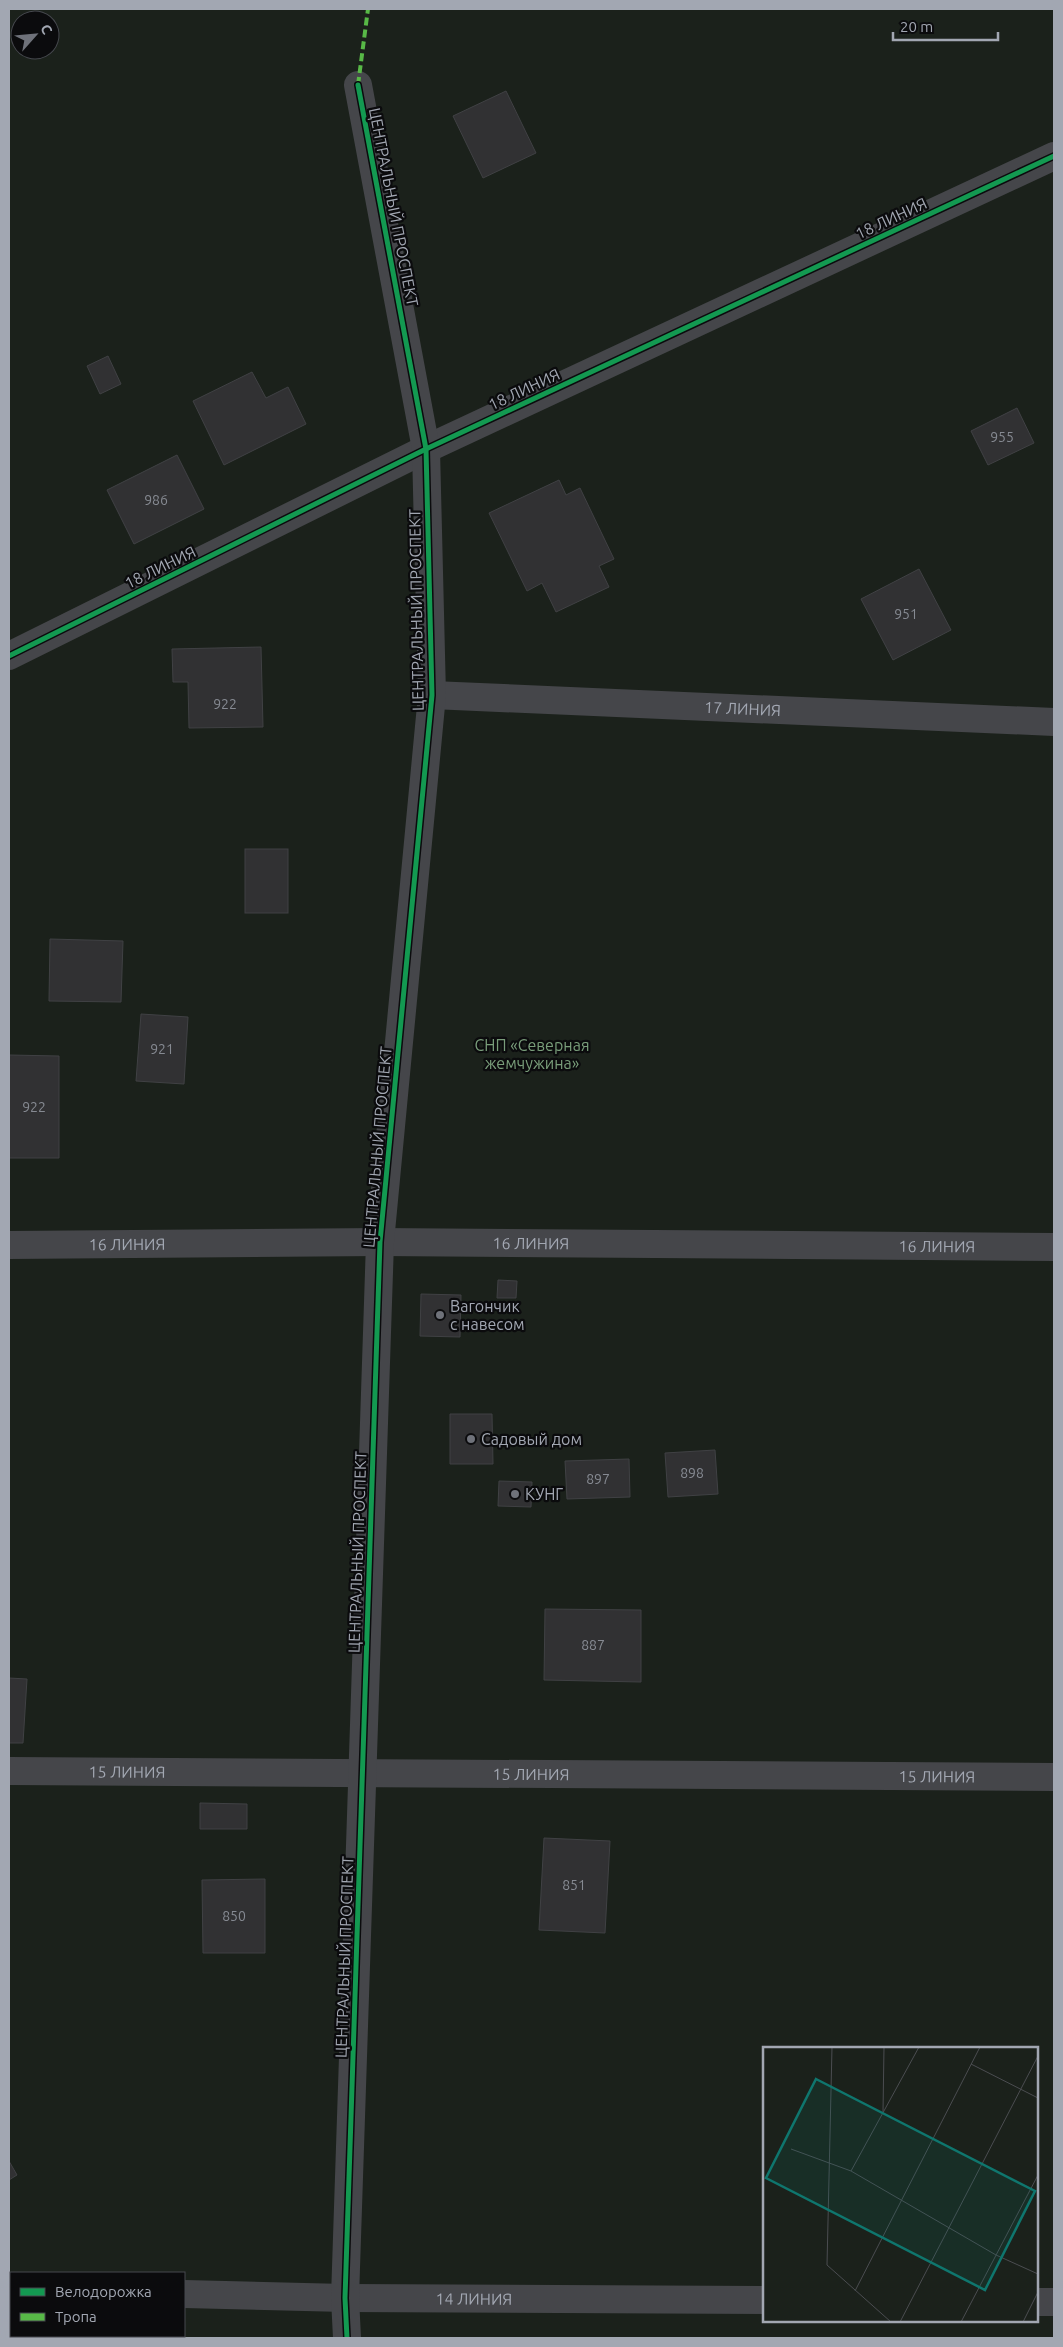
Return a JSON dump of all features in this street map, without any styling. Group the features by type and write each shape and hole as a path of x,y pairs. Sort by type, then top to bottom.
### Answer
{"street":[{"name":"ЦЕНТРАЛЬНЫЙ ПРОСПЕКТ","path":"347,2338 345,2298 380,1242 432,695 426,449 358,85"},
{"name":"18 ЛИНИЯ","path":"9,656 426,449 1054,156"},
{"name":"17 ЛИНИЯ","path":"432,695 1052,721"},
{"name":"16 ЛИНИЯ","path":"9,1245 380,1242 1054,1248"},
{"name":"15 ЛИНИЯ","path":"9,1771 1054,1777"},
{"name":"14 ЛИНИЯ","path":"185,2294 345,2298 763,2300"},
{"path":"1038,2302 1054,2302"}],"green space":[{"name":"СНП «Северная жемчужина»","path":"9,9 1054,9 1054,2338 9,2338"}],"building":[{"path":"506,91 536,153 483,178 453,116"},
{"path":"108,356 121,384 100,394 87,366"},
{"path":"252,372 266,398 288,387 306,424 224,465 193,401"},
{"path":"1017,408 1034,443 988,465 971,431"},
{"path":"177,455 204,509 134,544 107,490"},
{"path":"559,480 566,495 580,488 614,559 599,566 609,587 556,612 542,583 527,591 489,513"},
{"path":"919,569 951,630 893,660 861,599"},
{"path":"261,647 263,727 189,728 188,682 173,682 172,649"},
{"path":"245,849 288,849 288,913 245,913"},
{"path":"50,939 123,941 121,1002 49,1001"},
{"path":"141,1014 188,1017 184,1084 136,1081"},
{"path":"9,1055 59,1056 59,1158 9,1158"},
{"path":"498,1280 517,1281 516,1298 497,1298"},
{"name":"Вагончик с навесом","path":"421,1294 461,1295 460,1337 420,1336"},
{"name":"Садовый дом","path":"450,1414 492,1414 493,1464 450,1464"},
{"path":"715,1450 718,1494 668,1497 665,1453"},
{"path":"629,1459 630,1497 567,1499 565,1461"},
{"name":"КУНГ","path":"499,1481 532,1482 531,1507 498,1506"},
{"path":"545,1609 641,1610 641,1682 544,1680"},
{"path":"9,1678 27,1679 23,1743 9,1743"},
{"path":"200,1803 247,1804 247,1829 200,1829"},
{"path":"544,1838 610,1841 605,1933 539,1930"},
{"path":"265,1879 265,1953 203,1953 202,1880"},
{"path":"9,2161 17,2175 9,2180"}],"marked path":[{"path":"358,85 368,9"}],"cycle path":[{"path":"347,2338 345,2298 380,1242 432,695 426,449 358,85"},
{"path":"9,656 426,449 1054,156"}],"place":[{"name":"Вагончик с навесом","path":"440,1315"},
{"name":"Садовый дом","path":"471,1439"},
{"name":"КУНГ","path":"515,1494"}]}
